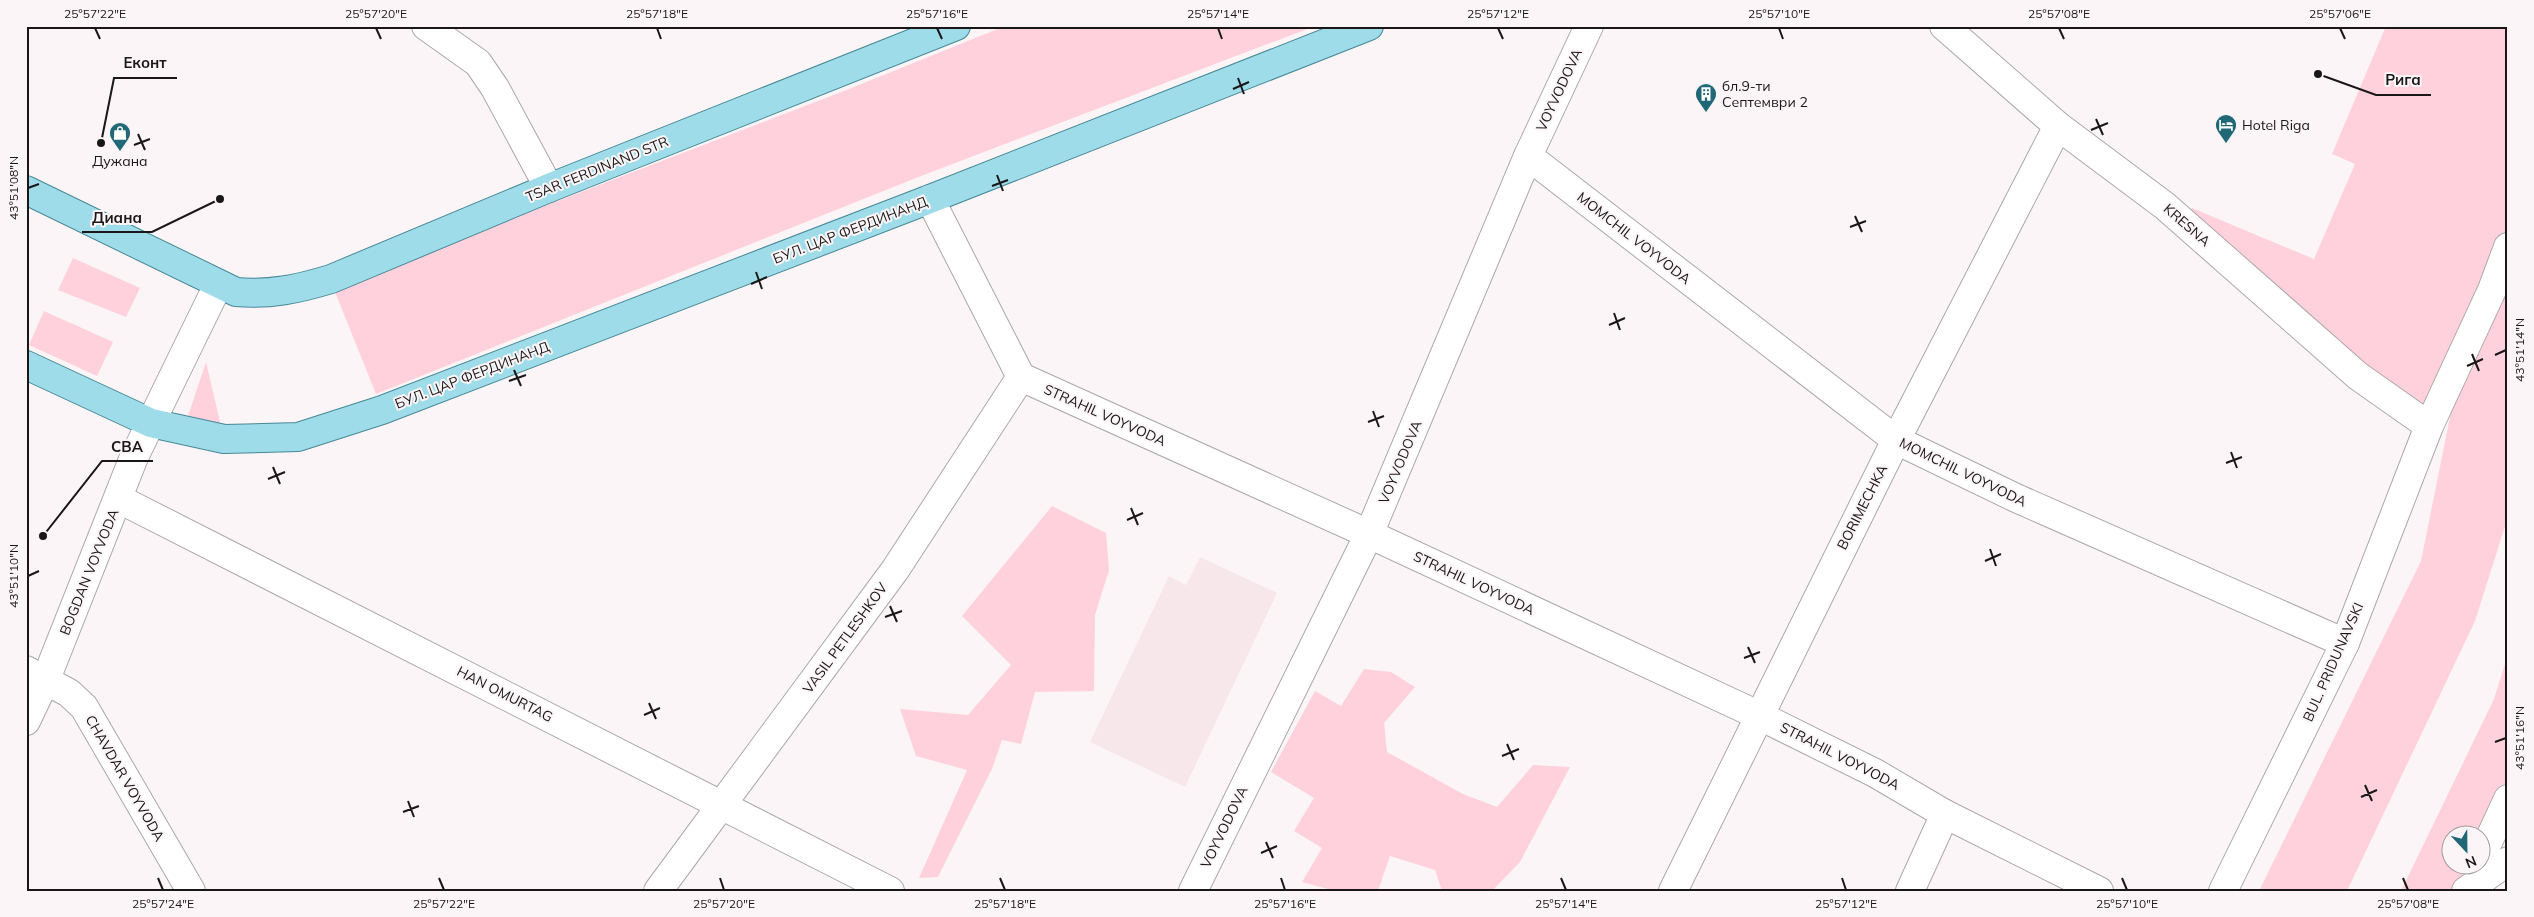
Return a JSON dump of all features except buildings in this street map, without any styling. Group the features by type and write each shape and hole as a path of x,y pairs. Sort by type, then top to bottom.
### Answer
{"main road":[{"name":"TSAR FERDINAND STR","path":"227,288 262,294 297,290 330,279 548,188 956,26"},
{"name":"БУЛ. ЦАР ФЕРДИНАНД","path":"26,365 151,423 224,439 298,437 391,406 930,199 1369,26"},
{"path":"26,190 227,288"}],"street":[{"path":"426,26 478,63 495,88 548,188"},
{"name":"VOYVODOVA","path":"1193,891 1369,534 1528,156 1589,26"},
{"name":"KRESNA","path":"1944,26 2058,126 2165,206 2358,376 2429,426"},
{"name":"BORIMECHKA","path":"1673,891 1758,715 1896,440 2058,126"},
{"name":"MOMCHIL VOYVODA","path":"1528,156 1896,440 2016,498 2345,643"},
{"path":"930,199 1022,377"},
{"name":"BUL. PRIDUNAVSKI","path":"2223,891 2345,643 2429,426 2492,290 2508,247"},
{"name":"BOGDAN VOYVODA","path":"26,722 36,675 119,499 134,457 227,288"},
{"name":"STRAHIL VOYVODA","path":"1022,377 1369,534 1758,715 1875,772 1945,814 2099,891"},
{"name":"VASIL PETLESHKOV","path":"658,891 895,570 1022,377"},
{"name":"HAN OMURTAG","path":"119,499 890,891"},
{"name":"CHAVDAR VOYVODA","path":"36,675 69,693 84,707 191,891"},
{"path":"2492,833 2508,799"},
{"path":"1910,891 1945,814"},
{"path":"2465,891 2508,861"},
{"path":"2465,891 2473,874"}],"shaded area":[{"path":"1005,26 1315,26 921,176 376,394 333,287 844,91"},
{"path":"2386,26 2508,26 2508,517 2475,621 2347,891 2259,891 2421,561 2458,377 2429,426 2185,223 2192,208 2314,259 2355,164 2332,154"},
{"path":"73,258 140,288 126,317 58,290"},
{"path":"44,311 113,342 97,376 29,345"},
{"path":"206,362 224,439 181,437"},
{"path":"1052,506 1106,533 1109,570 1095,615 1094,691 1035,692 1021,744 1002,740 992,769 938,877 919,878 967,770 916,756 900,709 968,715 1011,665 962,616"},
{"path":"1200,557 1277,593 1185,787 1090,742 1169,576 1186,585"},
{"path":"2508,654 2508,792 2488,824 2442,824 2442,874 2466,874 2458,891 2401,891 2494,699"},
{"path":"1364,669 1391,672 1415,687 1384,723 1387,752 1463,794 1497,807 1533,765 1570,767 1520,862 1492,891 1442,891 1435,870 1390,856 1378,891 1335,891 1302,882 1322,848 1294,831 1314,798 1271,772 1315,691 1341,706"}],"place":[{"name":"Рига","path":"2318,74"},
{"name":"бл.9-ти Септември 2","path":"1706,113"},
{"name":"Еконт","path":"101,143"},
{"name":"Hotel Riga","path":"2226,144"},
{"name":"Дужана","path":"120,152"},
{"name":"Диана","path":"220,199"},
{"name":"CBA","path":"43,536"}]}
